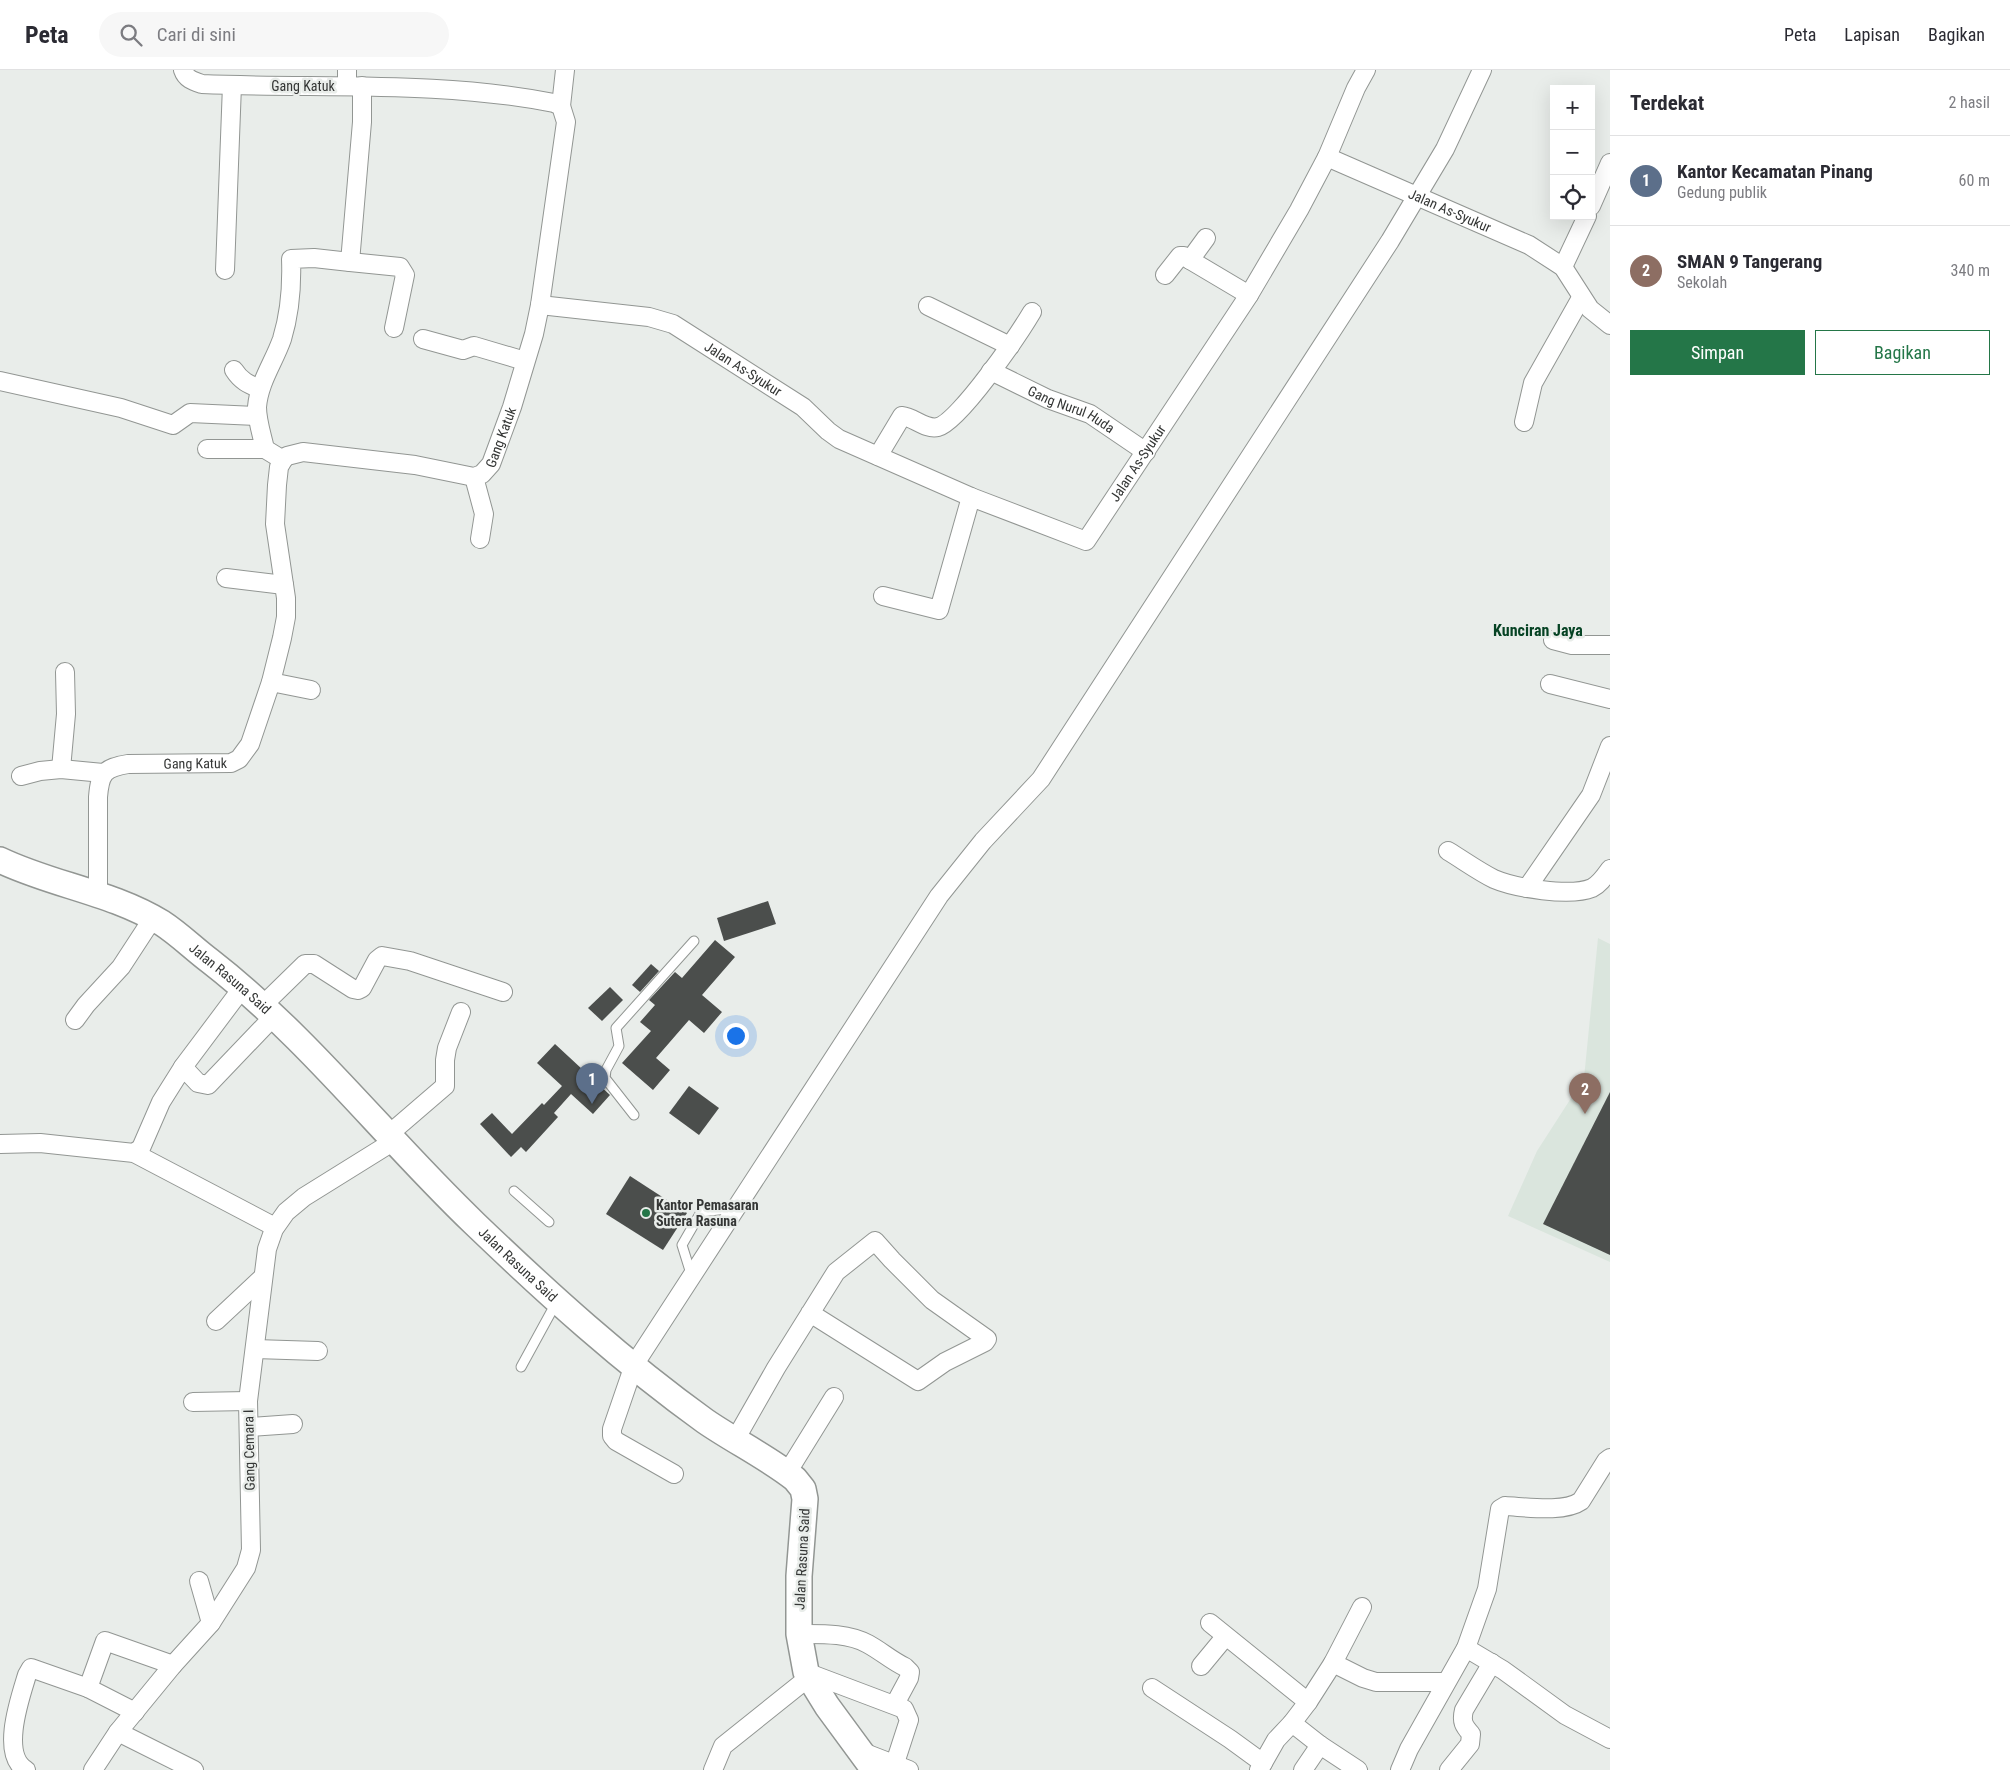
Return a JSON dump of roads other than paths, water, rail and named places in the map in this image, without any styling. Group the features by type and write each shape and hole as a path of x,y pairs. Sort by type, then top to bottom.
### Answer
{"main road":[{"name":"Jalan Rasuna Said","path":"0,860 98,894 152,918 177,934 269,1010 321,1062 455,1205 557,1301 634,1365 706,1421 795,1479 803,1489 804,1499 799,1576 799,1634 807,1675 840,1726 884,1764"}],"street":[{"name":"Gang Katuk","path":"103,773 114,766 128,764 231,763 239,759 250,744 271,682 286,618 284,585 274,507 279,467 288,456 303,452 410,464 474,476 482,474 492,464 526,361 540,305 566,122 562,106 546,101 388,78 232,85 202,84 191,81 183,70"},
{"path":"562,106 565,70"},
{"path":"1327,157 1356,88 1366,70"},
{"path":"674,1474 616,1441 612,1436 612,1429 634,1365 939,896 983,841 1041,779 1390,241 1445,149 1482,70"},
{"path":"350,262 362,122 352,81"},
{"path":"225,270 232,85"},
{"name":"Jalan As-Syukur","path":"540,305 649,317 673,324 803,407 839,440 971,497 1086,541 1249,295 1299,210 1327,157 1529,245 1563,267 1581,298 1590,309 1610,325"},
{"path":"1595,197 1610,163"},
{"path":"1563,267 1585,220"},
{"path":"1190,260 1206,238"},
{"path":"1165,275 1180,256 1184,256 1249,295"},
{"path":"265,449 257,416 260,389 281,340 289,309 285,257 314,258 400,267 405,275 394,328"},
{"path":"1524,422 1533,383 1581,298"},
{"path":"928,306 1010,346"},
{"path":"878,456 902,416 936,428 947,423 991,371 1032,312"},
{"path":"424,339 463,350 474,346 526,361"},
{"path":"234,370 246,384 260,389"},
{"name":"Gang Nurul Huda","path":"991,371 1048,399 1090,414 1146,452"},
{"path":"0,380 121,408 173,425 190,413 257,416"},
{"path":"207,449 265,449 283,460"},
{"path":"474,476 484,514 480,539"},
{"path":"883,596 939,610 971,497"},
{"path":"226,578 284,585"},
{"path":"1553,640 1572,645 1610,645"},
{"path":"60,769 66,714 65,672"},
{"path":"271,682 311,690"},
{"path":"1550,684 1610,699"},
{"path":"1527,888 1591,796 1610,746"},
{"path":"21,776 40,771 60,769 103,773 99,783 98,797 98,894"},
{"path":"1448,851 1495,879 1527,888 1552,891 1584,890 1593,887 1601,882 1610,868"},
{"path":"75,1020 86,1005 121,967 152,918"},
{"path":"183,1067 198,1083 208,1085 305,964 314,964 353,989 358,990 362,988 382,956 410,962 503,992"},
{"path":"134,1153 141,1148 161,1102 183,1067 243,987"},
{"name":"Gang Cemara I","path":"92,1770 118,1732 173,1664 210,1623 246,1568 249,1559 251,1537 248,1401 267,1249 276,1227 286,1212 304,1197 391,1138 445,1086 447,1048 461,1012"},
{"path":"0,1144 40,1143 134,1153 276,1227"},
{"path":"735,1440 810,1313 836,1272 875,1241 932,1300 986,1339 985,1342 945,1362 918,1381 810,1313"},
{"path":"216,1321 263,1277"},
{"path":"255,1349 318,1351"},
{"path":"787,1473 834,1397"},
{"path":"193,1402 248,1401"},
{"path":"249,1428 293,1424"},
{"path":"1400,1770 1445,1682 1466,1648 1487,1589 1500,1509 1505,1506 1549,1508 1575,1506 1581,1501 1606,1461 1610,1458"},
{"path":"199,1581 210,1623"},
{"path":"1152,1688 1230,1739 1261,1767 1276,1740 1308,1702 1333,1663 1362,1607"},
{"path":"1210,1623 1308,1702"},
{"path":"799,1634 829,1634 854,1638 868,1644 905,1667 910,1672 909,1678 895,1704"},
{"path":"1201,1666 1225,1637"},
{"path":"88,1688 105,1641 173,1664"},
{"path":"1466,1648 1492,1663 1565,1715 1610,1739"},
{"path":"1333,1663 1363,1678 1376,1682 1445,1682"},
{"path":"1449,1770 1470,1744 1471,1734 1462,1724 1464,1710 1492,1663"},
{"path":"26,1770 17,1761 13,1731 28,1671 31,1668 88,1688 135,1712"},
{"path":"713,1770 723,1746 807,1675 895,1704 904,1709 909,1720 884,1764"},
{"path":"1292,1723 1320,1745 1358,1770"},
{"path":"118,1732 194,1770"},
{"path":"1303,1770 1320,1745"}],"lane":[{"path":"634,1115 605,1078 606,1070 619,1046 616,1028 694,941"},
{"path":"514,1191 549,1222"},
{"path":"692,1277 682,1245 701,1212 736,1208"},
{"path":"521,1367 557,1301"}],"place":[{"name":"Kantor Kecamatan Pinang","path":"592,1104"},
{"name":"SMAN 9 Tangerang","path":"1585,1114"},
{"name":"Kantor Pemasaran Sutera Rasuna","path":"646,1213"}],"district":[{"name":"Kunciran Jaya","path":"1538,630"}]}
